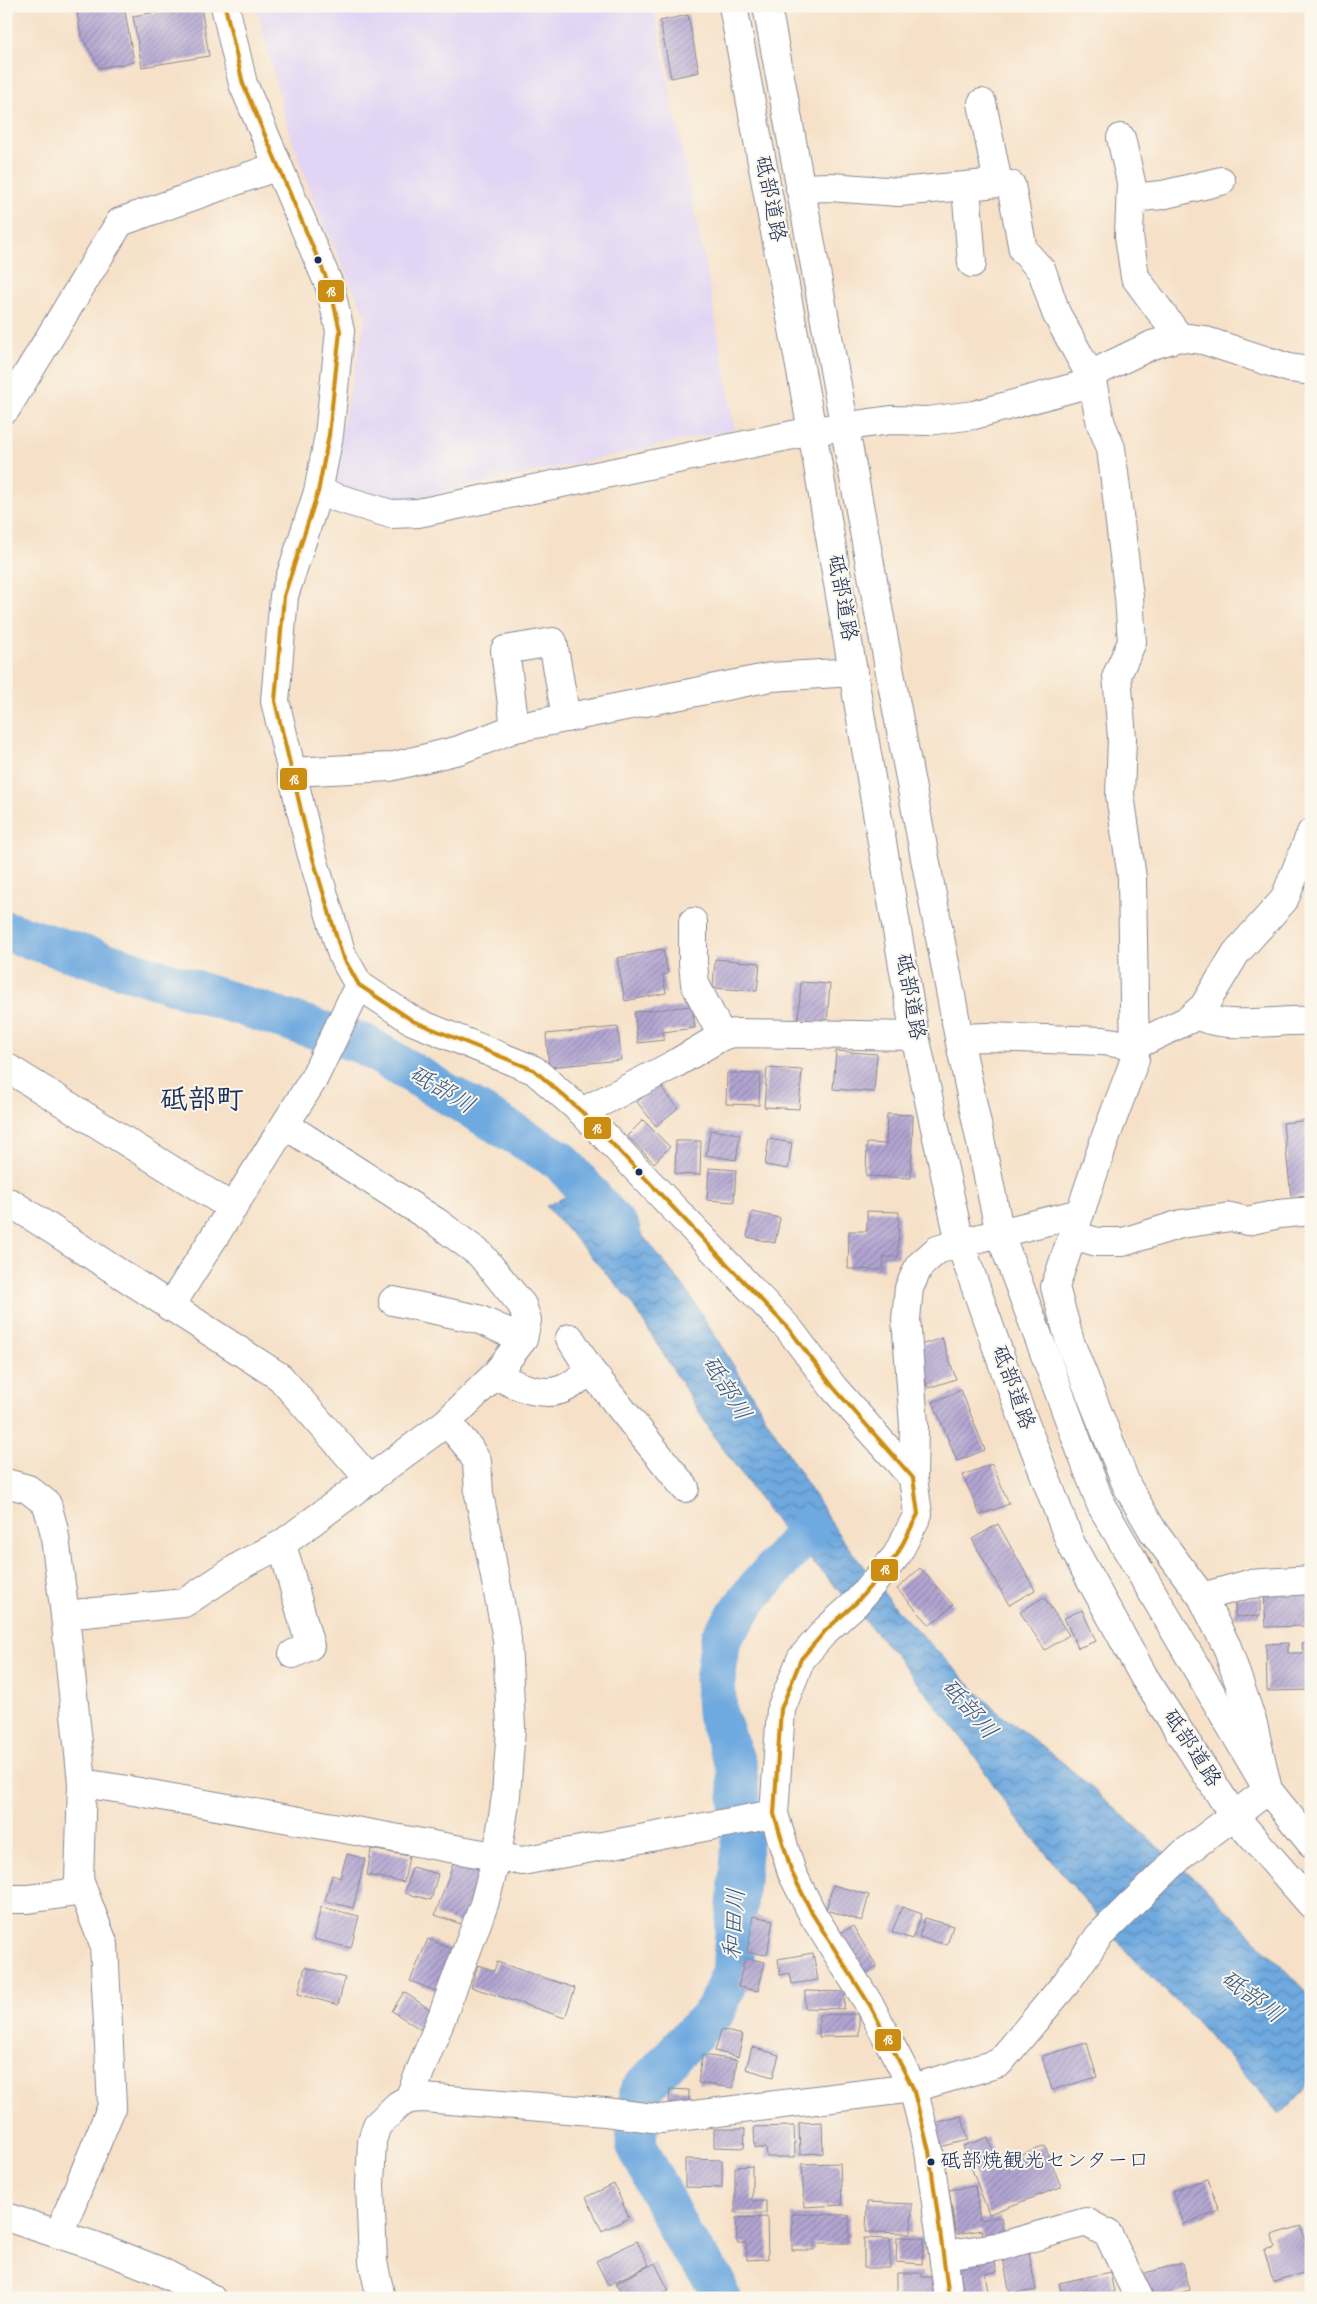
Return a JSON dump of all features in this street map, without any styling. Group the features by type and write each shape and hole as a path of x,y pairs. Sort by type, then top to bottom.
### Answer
{"main road":[{"path":"225,6 243,84 330,287 340,331 329,435 318,492 284,596 278,644 275,701 311,852 342,955 358,985 413,1021 534,1070 582,1112 789,1329 833,1387 912,1478"},
{"name":"砥部道路","path":"733,6 812,431 915,1036 960,1243 1007,1376 1070,1542 1144,1677 1234,1816 1311,1904"},
{"name":"砥部道路","path":"767,6 843,426 959,1038 1000,1234 1101,1505 1268,1790 1311,1843"},
{"path":"982,103 998,183"},
{"path":"1121,138 1131,182 1129,236 1135,277 1179,337"},
{"path":"6,409 120,222 278,166"},
{"path":"1131,198 1162,195 1221,181"},
{"path":"381,2298 373,2262 370,2185 372,2142 377,2125 398,2105 409,2099 423,2098 605,2112 661,2119 913,2088 999,2063 1066,1983 1099,1936 1183,1854 1268,1790 1253,1724 1227,1648 1202,1597 1153,1531 1127,1486 1070,1342 1056,1287 1106,1136 1135,1059 1132,878 1120,795 1122,738 1117,676 1132,642 1129,598 1111,448 1101,424 1091,377 1056,314 1042,271 1023,250 1011,185 998,183 899,192 830,187 800,188"},
{"path":"966,187 972,264"},
{"path":"318,492 390,514 418,513 812,431 891,420 928,421 974,415 1083,385 1098,371 1152,345 1179,337 1203,340 1289,368 1311,371"},
{"path":"515,728 505,650 552,642 566,718"},
{"path":"291,772 390,767 459,750 515,728 771,677 854,672"},
{"path":"959,1038 987,1037 1102,1042 1134,1046 1196,1014 1204,1006 1236,953 1284,900 1311,833"},
{"path":"693,922 693,963 696,984 722,1036"},
{"path":"170,1307 313,1080 358,985"},
{"path":"1196,1014 1204,1020 1225,1023 1311,1021"},
{"path":"582,1112 722,1036 734,1033 915,1036"},
{"path":"6,1067 233,1208"},
{"path":"65,1616 184,1603 246,1563 282,1544 447,1422 495,1375 523,1339 527,1320 522,1304 480,1254 438,1223 285,1125"},
{"path":"11,1203 280,1377 370,1480"},
{"path":"949,2298 929,2151 913,2088 871,2007 812,1916 768,1815 782,1709 801,1659 826,1630 856,1603 897,1555 918,1514 912,1478 914,1425 906,1319 908,1288 919,1266 937,1250 1000,1234 1077,1224 1097,1242 1123,1242 1182,1224 1231,1217 1247,1221 1279,1214 1311,1211"},
{"path":"393,1301 478,1319 523,1339"},
{"path":"570,1338 590,1370 685,1488"},
{"path":"495,1375 526,1389 548,1392 566,1388 590,1370"},
{"path":"409,2099 484,1904 497,1856 506,1796 512,1728 507,1639 479,1494 477,1462 469,1448 447,1422"},
{"path":"6,1483 28,1489 47,1504 54,1530 82,1783 79,1880 104,1945 112,2106 59,2234"},
{"path":"282,1544 310,1646 293,1654"},
{"path":"1202,1597 1249,1584 1311,1580"},
{"path":"82,1783 522,1861 768,1815"},
{"path":"6,1899 28,1899 83,1890"},
{"path":"6,2216 104,2248 162,2272 211,2298"},
{"path":"944,2255 1002,2246 1086,2222 1108,2234 1139,2298"}],"shaded area":[{"path":"256,6 653,6 710,288 735,429 397,502 330,484 366,317 318,211 287,125"}],"water":[{"path":"599,1181 687,1291 839,1535 896,1609 995,1710 1062,1762 1201,1884 1311,1997 1311,2082 1280,2114 1194,2019 1133,1959 1011,1811 968,1746 899,1659 824,1574 787,1536 716,1439 630,1300 546,1206"}],"building":[{"path":"76,6 124,6 134,62 100,68 81,36"},
{"path":"201,6 209,56 142,67 133,16"},
{"path":"688,15 699,72 671,78 660,21"},
{"path":"663,949 668,974 663,975 666,993 625,1001 617,958"},
{"path":"715,959 760,963 757,991 713,988"},
{"path":"801,982 830,984 827,1023 798,1021"},
{"path":"692,1006 695,1028 663,1032 664,1040 638,1043 634,1012"},
{"path":"618,1027 621,1060 549,1067 546,1034"},
{"path":"836,1051 877,1054 874,1092 833,1089"},
{"path":"767,1068 802,1070 799,1109 764,1107"},
{"path":"727,1073 760,1074 759,1105 726,1104"},
{"path":"659,1084 678,1108 656,1126 637,1102"},
{"path":"887,1114 913,1115 911,1178 866,1176 867,1143 886,1144"},
{"path":"643,1120 670,1147 654,1163 627,1136"},
{"path":"1311,1120 1311,1195 1291,1196 1283,1123"},
{"path":"710,1130 740,1134 736,1160 706,1155"},
{"path":"769,1139 792,1143 788,1169 765,1165"},
{"path":"676,1141 701,1141 700,1175 675,1174"},
{"path":"709,1168 736,1170 734,1202 707,1200"},
{"path":"867,1211 899,1212 898,1257 884,1257 883,1270 848,1269 849,1231 867,1231"},
{"path":"752,1212 780,1218 775,1243 747,1237"},
{"path":"942,1338 956,1379 928,1388 914,1347"},
{"path":"961,1390 985,1450 957,1461 933,1402"},
{"path":"992,1464 1009,1504 980,1515 963,1475"},
{"path":"998,1524 1035,1590 1009,1605 972,1539"},
{"path":"920,1568 953,1605 930,1625 897,1589"},
{"path":"1311,1591 1311,1626 1266,1627 1264,1593"},
{"path":"1044,1597 1069,1635 1045,1650 1020,1612"},
{"path":"1235,1598 1260,1598 1260,1616 1235,1617"},
{"path":"1082,1610 1096,1641 1078,1648 1064,1618"},
{"path":"1288,1643 1288,1653 1303,1653 1302,1643 1311,1643 1311,1690 1267,1691 1266,1644"},
{"path":"371,1849 409,1856 404,1882 367,1875"},
{"path":"347,1854 365,1859 353,1908 325,1901 332,1875 340,1878"},
{"path":"454,1861 483,1871 464,1925 435,1915"},
{"path":"412,1867 438,1874 431,1900 405,1893"},
{"path":"833,1885 869,1895 862,1921 826,1910"},
{"path":"321,1907 359,1916 351,1948 313,1939"},
{"path":"902,1907 922,1914 912,1939 892,1932"},
{"path":"753,1916 773,1920 767,1955 747,1952"},
{"path":"925,1918 953,1926 947,1945 919,1937"},
{"path":"853,1926 877,1967 860,1977 836,1935"},
{"path":"428,1939 454,1950 436,1991 410,1981"},
{"path":"813,1953 818,1980 792,1984 790,1973 780,1975 778,1959"},
{"path":"745,1958 765,1962 758,1991 738,1987"},
{"path":"497,1962 575,1988 565,2018 471,1987 478,1965 494,1971"},
{"path":"305,1967 345,1978 338,2005 298,1994"},
{"path":"805,1991 845,1992 844,2009 805,2008"},
{"path":"404,1992 435,2013 423,2031 392,2011"},
{"path":"859,2014 859,2036 819,2037 819,2015"},
{"path":"721,2030 743,2035 738,2057 715,2051"},
{"path":"1087,2043 1097,2077 1052,2090 1042,2056"},
{"path":"752,2047 779,2055 773,2077 746,2069"},
{"path":"702,2055 737,2060 733,2088 698,2083"},
{"path":"670,2089 689,2090 689,2104 669,2103"},
{"path":"962,2116 968,2140 940,2147 935,2123"},
{"path":"822,2122 823,2153 800,2154 799,2123"},
{"path":"794,2126 795,2157 767,2157 766,2148 755,2148 754,2127"},
{"path":"714,2129 745,2129 744,2148 714,2147"},
{"path":"988,2137 999,2164 1045,2146 1061,2187 989,2214 963,2146"},
{"path":"685,2159 722,2160 722,2188 685,2187"},
{"path":"840,2163 842,2205 804,2207 802,2164"},
{"path":"752,2166 752,2201 766,2201 766,2213 735,2213 735,2167"},
{"path":"1207,2179 1219,2211 1184,2224 1172,2191"},
{"path":"614,2184 629,2218 602,2231 586,2197"},
{"path":"975,2186 980,2220 1001,2217 1004,2239 984,2241 982,2230 956,2234 949,2190"},
{"path":"867,2202 912,2204 911,2233 866,2232"},
{"path":"792,2214 849,2215 849,2243 814,2243 814,2250 792,2250"},
{"path":"767,2217 768,2259 747,2260 746,2243 737,2243 736,2218"},
{"path":"1301,2226 1311,2260 1311,2271 1273,2281 1264,2250 1275,2247 1272,2235"},
{"path":"897,2237 924,2238 922,2264 896,2262"},
{"path":"864,2238 890,2239 890,2268 864,2268"},
{"path":"637,2241 649,2265 608,2285 596,2261"},
{"path":"1028,2249 1036,2290 1010,2294 1002,2253"},
{"path":"993,2253 997,2272 985,2273 988,2292 964,2296 958,2259"},
{"path":"655,2263 669,2291 656,2298 624,2298 616,2283"},
{"path":"1183,2263 1190,2290 1161,2298 1148,2298 1141,2274"},
{"path":"1110,2272 1115,2298 1063,2298 1059,2283"},
{"path":"897,2273 922,2273 922,2277 935,2277 935,2297 897,2297"}],"waterway":[{"name":"砥部川","path":"6,931 363,1044 561,1161 620,1230"},
{"name":"和田川","path":"720,2298 715,2281 683,2238 636,2144 640,2091 715,2011 732,1973 742,1840 737,1768 717,1714 715,1681 721,1638 752,1594 809,1529"}],"transit line":[{"name":"18","path":"225,6 243,84 330,287 340,331 329,435 318,492 284,596 275,701 311,852 342,955 359,985 413,1021 534,1070 582,1112 789,1329 833,1387 913,1478 918,1514 897,1555 856,1603 826,1630 801,1659 781,1709 774,1814 792,1873 813,1915 871,2007 913,2088 929,2151 949,2298"}],"place":[{"name":"砥部焼観光センター口","path":"931,2162"}],"district":[{"name":"砥部町","path":"202,1101"}]}
